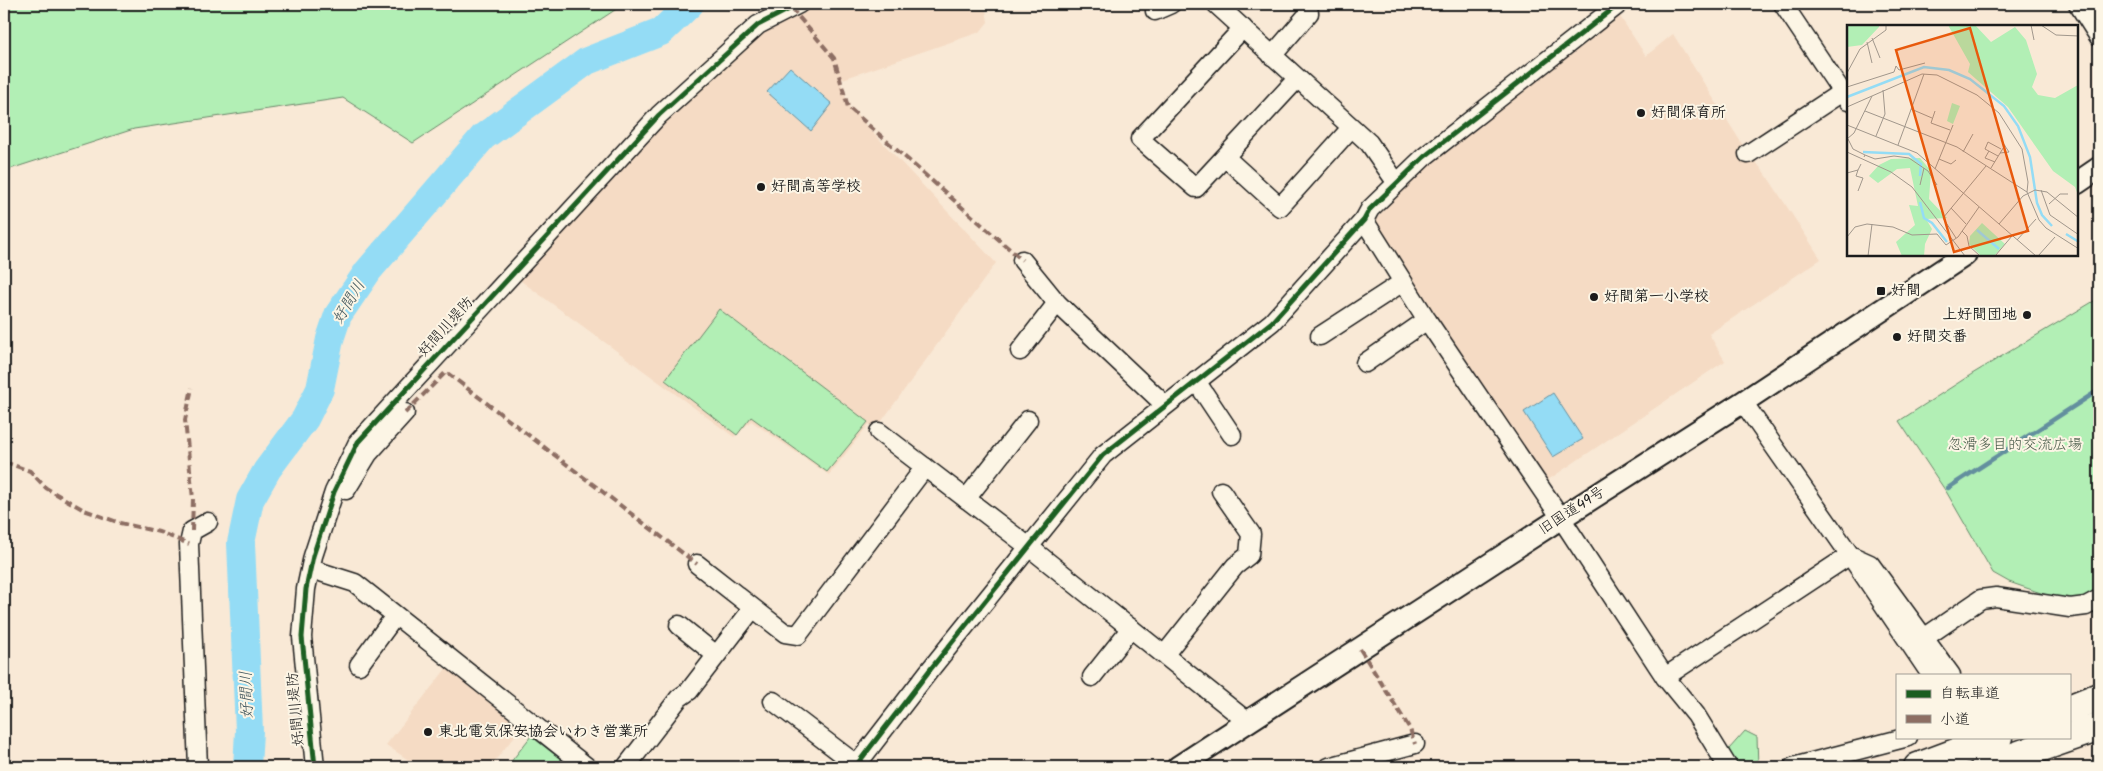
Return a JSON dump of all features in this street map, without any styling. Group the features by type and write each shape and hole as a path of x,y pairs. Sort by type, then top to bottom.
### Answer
{"highway":[{"path":"2070,709 2099,697"},
{"path":"2070,734 2099,727"},
{"path":"1918,767 2051,738"}],"street":[{"name":"好間川堤防","path":"315,767 302,637 306,588 313,556 334,492 358,442 659,115 758,25 799,4"},
{"path":"1155,11 1171,4"},
{"path":"1216,4 1369,143 1396,182"},
{"path":"1272,56 1309,13 1307,4"},
{"path":"773,701 856,766 1104,455 1162,402 1196,381 1272,322 1364,220 1370,209 1396,182 1619,4"},
{"path":"1748,154 1845,97 1783,4"},
{"path":"2086,7 2099,37"},
{"path":"1243,28 1140,139 1196,188 1226,158 1297,79"},
{"path":"1226,158 1280,207 1351,128"},
{"path":"2078,181 2099,168"},
{"path":"1364,220 1427,320 1561,518 1665,677 1696,715 1728,767"},
{"name":"旧国道49号","path":"1178,767 1743,402 1958,257"},
{"path":"1022,260 1057,303 1162,402"},
{"path":"1320,336 1403,282"},
{"path":"1020,351 1057,303"},
{"path":"1366,363 1427,320"},
{"path":"1196,381 1232,435"},
{"path":"1743,402 1930,674"},
{"path":"324,521 329,517 368,454 405,413"},
{"path":"966,499 1028,420"},
{"path":"880,432 1165,654 1248,722"},
{"path":"697,564 785,634 798,635 925,467"},
{"path":"1165,654 1235,566 1248,555 1250,534 1221,491"},
{"path":"198,767 189,544 192,531 208,522"},
{"path":"1850,555 1870,564 1950,674"},
{"path":"1665,677 1850,555"},
{"path":"311,569 355,583 587,767"},
{"path":"1924,638 1981,599 1996,597 2070,608 2086,606 2099,599"},
{"path":"626,767 679,698 689,691 750,612"},
{"path":"359,665 396,616"},
{"path":"678,625 716,654"},
{"path":"1092,677 1131,628"},
{"path":"1793,767 1904,738"},
{"path":"1337,766 1415,744"}],"shaded area":[{"name":"好間高等学校","path":"800,4 985,4 988,22 980,32 840,80 849,107 996,263 876,429 869,424 829,475 751,421 734,437 517,278 663,111 758,25"},
{"name":"好間第一小学校","path":"1619,15 1646,56 1673,34 1744,147 1767,176 1821,259 1709,334 1725,361 1542,484 1374,221 1433,158 1584,45"},
{"path":"449,665 504,707 501,711 521,728 490,767 419,767 386,745"}],"green space":[{"path":"4,4 624,4 413,143 343,98 134,129 4,171"},
{"name":"忽滑多目的交流広場","path":"2099,298 2099,591 2092,596 2064,601 2009,582 1993,573 1947,493 1899,421 1972,374"},
{"path":"719,309 868,422 827,472 751,417 737,435 665,380"},
{"path":"1745,731 1757,737 1758,767 1713,767"},
{"path":"531,736 568,765 567,767 507,767"}],"water":[{"path":"790,67 832,104 811,131 767,92"},
{"path":"1553,393 1583,439 1553,457 1524,412"}],"waterway":[{"name":"好間川","path":"247,767 249,731 241,543 250,500 267,470 305,419 320,389 330,339 338,315 368,271 483,137 587,61 661,32 690,4"},
{"path":"1948,488 2099,390"},
{"path":"2083,767 2099,760"}],"marked path":[{"path":"791,8 834,58 848,107 1022,260"},
{"path":"405,413 446,372 697,564"},
{"path":"192,388 185,420 193,499 192,531"},
{"path":"4,465 10,464 30,471 46,488 84,510 120,523 159,532 189,544"},
{"path":"1360,649 1410,729 1415,744"}],"cycle path":[{"path":"315,767 302,637 306,589 313,556 334,492 358,442 659,115 758,25 799,4"},
{"path":"855,767 929,671 1103,455 1272,322 1364,220 1370,209 1424,157 1619,4"}],"place":[{"name":"好間保育所","path":"1641,113"},
{"name":"好間高等学校","path":"761,187"},
{"name":"好間","path":"1881,291"},
{"name":"好間第一小学校","path":"1594,297"},
{"name":"上好間団地","path":"2027,315"},
{"name":"好間交番","path":"1897,337"},
{"name":"東北電気保安協会いわき営業所","path":"428,732"}]}
